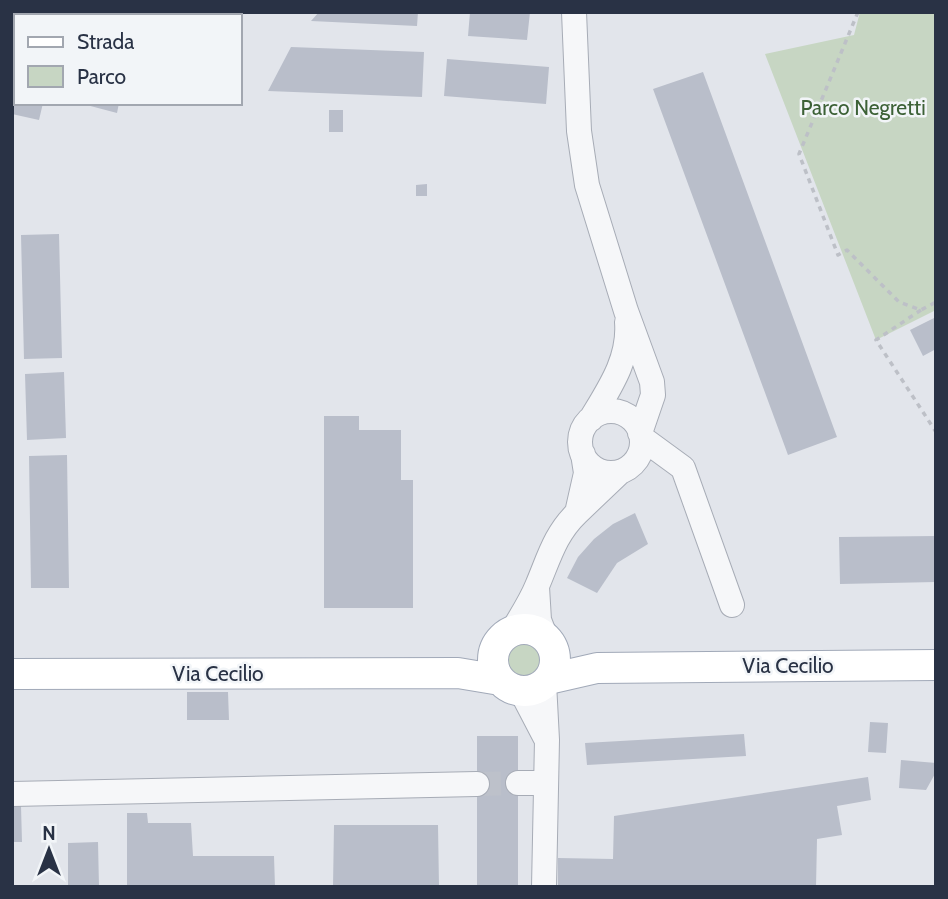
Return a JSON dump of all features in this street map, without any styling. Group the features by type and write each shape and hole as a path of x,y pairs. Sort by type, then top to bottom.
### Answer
{"main road":[{"path":"530,629 549,642 555,663 529,683 493,668 505,638 530,629"},
{"name":"Via Cecilio","path":"423,672 505,638"},
{"name":"Via Cecilio","path":"549,642 639,667"},
{"name":"Via Cecilio","path":"12,674 423,672 458,673 529,683 597,668 936,665"}],"street":[{"path":"505,638 537,586 549,550 564,525 637,459 653,395 652,383 586,185 579,131 574,12"},
{"path":"577,513 586,473 582,431 615,378 626,351 626,311"},
{"path":"591,419 603,412 623,414 632,419 641,436 683,468 733,605"},
{"path":"583,454 601,471 625,469 642,463 662,465 675,471 692,491"},
{"path":"537,586 539,620 549,642"},
{"path":"529,683 545,738 544,887"},
{"path":"518,783 545,783"},
{"path":"12,794 477,784"}],"path":[{"path":"858,12 799,154 838,255 847,250 899,302 921,310"},
{"path":"936,302 876,340 936,432"}],"green space":[{"name":"Parco Negretti","path":"860,12 936,12 936,310 876,340 765,54 854,35"},
{"path":"523,642 536,647 541,660 536,673 523,678 510,673 505,660 510,647"}],"building":[{"path":"12,12 141,12 14,14 14,105 43,105 39,120 12,114"},
{"path":"181,12 233,12 232,14"},
{"path":"319,12 418,12 417,26 311,21"},
{"path":"470,12 530,12 527,40 468,36"},
{"path":"291,47 424,52 422,97 268,91"},
{"path":"447,59 549,67 546,104 444,96"},
{"path":"703,72 837,437 788,455 653,89"},
{"path":"87,105 119,105 117,113"},
{"path":"329,110 343,110 343,132 329,132"},
{"path":"427,184 427,196 416,196 416,185"},
{"path":"59,234 62,358 24,359 21,235"},
{"path":"936,317 936,349 923,356 910,330"},
{"path":"64,372 66,438 27,440 25,374"},
{"path":"324,416 359,416 359,430 401,430 401,480 413,480 413,608 324,608"},
{"path":"67,455 69,588 31,588 29,456"},
{"path":"635,513 648,544 617,563 597,593 567,578 578,557 594,539 613,524"},
{"path":"936,536 936,582 840,584 839,537"},
{"path":"187,692 228,692 229,720 187,720"},
{"path":"870,722 888,723 886,753 868,752"},
{"path":"744,734 746,756 587,765 585,743"},
{"path":"477,736 518,736 518,887 477,887"},
{"path":"901,760 936,763 936,772 926,790 899,788"},
{"path":"868,777 871,800 837,806 842,835 817,839 816,887 558,887 558,858 613,859 614,816"},
{"path":"12,806 21,806 22,842 12,842"},
{"path":"127,813 147,813 148,823 191,823 193,856 274,856 275,887 127,887"},
{"path":"334,825 438,825 439,887 333,887"},
{"path":"98,842 99,887 68,887 68,843"}],"tunnel":[{"path":"477,784 518,783"}]}
